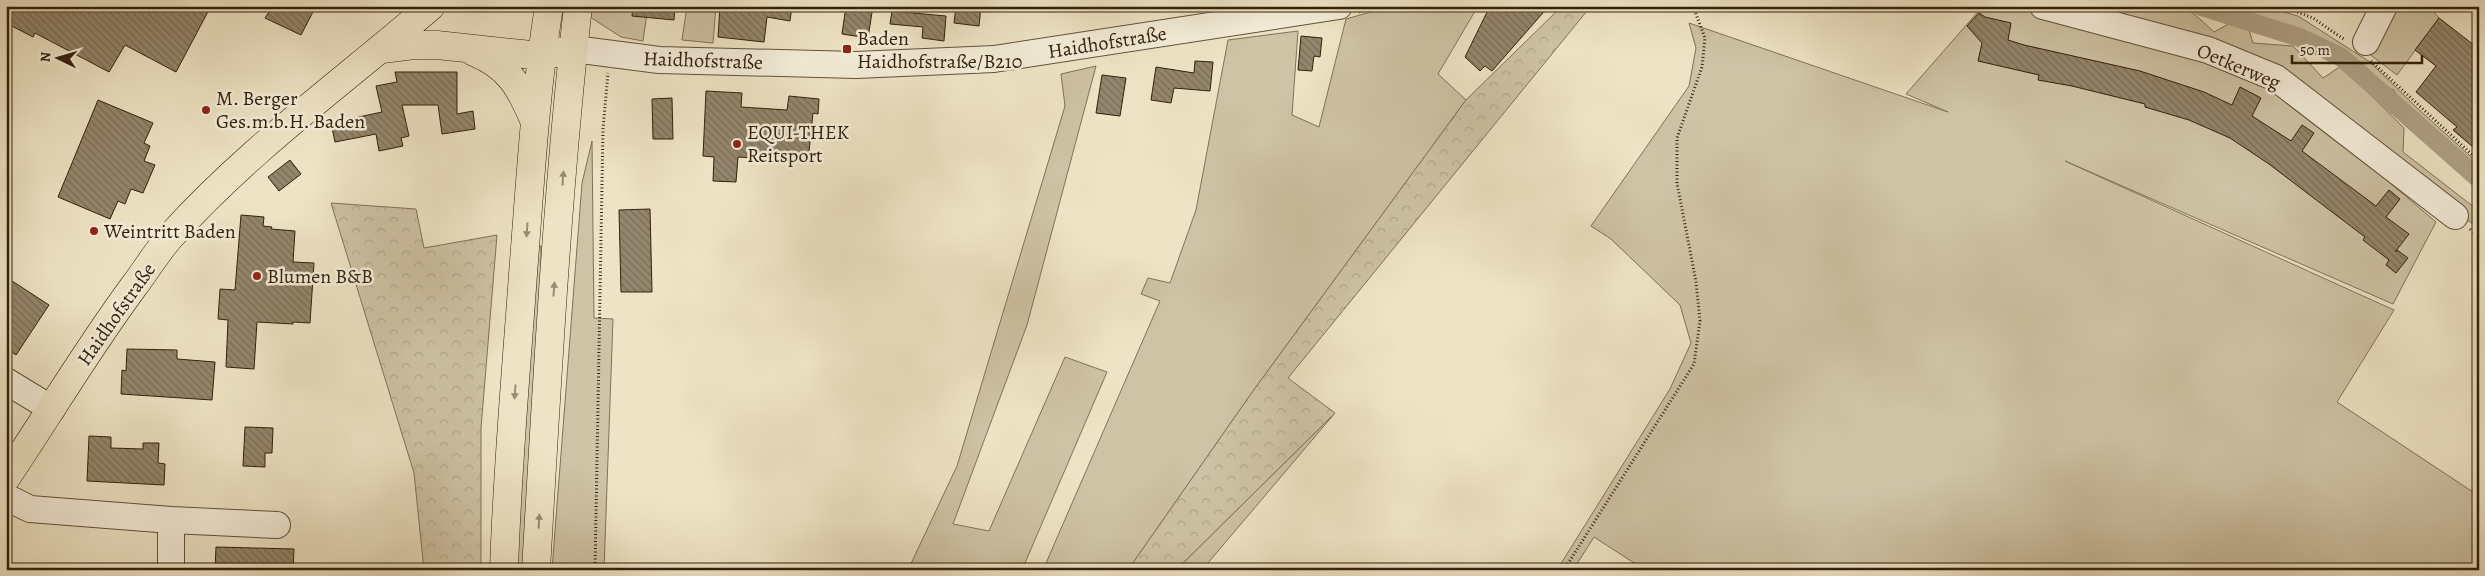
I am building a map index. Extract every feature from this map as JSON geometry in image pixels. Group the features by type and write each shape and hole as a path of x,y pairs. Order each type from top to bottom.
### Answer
{"main road":[{"name":"Haidhofstraße","path":"6,478 115,312 169,239 196,209 242,163 312,104 382,49 431,6"},
{"path":"504,570 506,504 535,122 548,6"},
{"path":"536,570 550,354 578,6"},
{"name":"Haidhofstraße","path":"405,29 444,27 574,50"},
{"name":"Haidhofstraße","path":"382,49 414,45 466,48 543,46"},
{"name":"Haidhofstraße","path":"466,48 486,56 513,79 522,92 535,122"}],"street":[{"name":"Haidhofstraße","path":"574,50 606,67 659,60 856,65 994,59 1339,6"},
{"name":"Oetkerweg","path":"2043,6 2208,50 2276,78 2455,216"},
{"path":"2362,49 2384,6"},
{"path":"6,381 52,409"},
{"path":"6,497 30,508 171,520 277,525"},
{"path":"171,520 171,570"}],"path":[{"path":"1564,570 1694,364 1700,321 1696,282 1676,183 1677,138 1702,67 1705,38 1692,6"},
{"path":"2281,6 2313,18 2362,49 2450,137 2479,161"},
{"path":"595,570 606,67"}],"green space":[{"path":"591,6 648,6 643,41 621,37 590,17"},
{"path":"687,6 716,6 713,43 682,40"},
{"path":"1392,6 1478,6 1438,74 1466,100 1253,391 1128,570 1043,570 1160,301 1141,294 1148,278 1170,283 1196,210 1228,40 1298,31 1292,115 1319,127 1346,19"},
{"path":"1562,6 1591,6 1288,378 1335,413 1176,570 1128,570 1253,391 1466,100"},
{"path":"1983,6 2016,6 2189,50 2290,98 2436,222 2393,304 2065,161 2394,310 2337,402 2479,496 2479,570 1645,570 1594,537 1573,570 1557,570 1670,389 1691,343 1680,305 1611,239 1591,226 1689,86 1696,48 1689,23 1948,112 1906,94"},
{"path":"2082,6 2160,6 2163,11 2171,8 2185,9 2197,16 2214,32 2230,23 2249,30 2253,43 2293,46 2323,78 2341,66 2404,128 2403,152 2479,211 2479,229 2314,95"},
{"path":"2212,6 2262,6 2298,16 2370,62 2479,164 2479,173 2405,112 2394,90 2379,84 2353,58 2299,30"},
{"path":"2393,6 2428,6 2439,18 2397,75 2368,53"},
{"path":"1096,66 1027,325 953,524 989,531 1065,357 1107,372 1022,570 908,570 957,466 1065,106 1061,74"},
{"path":"592,141 594,318 613,319 604,570 552,570 582,183"},
{"path":"331,203 416,209 424,248 497,235 481,428 481,570 424,570 414,473"},
{"path":"536,246 541,246 541,283 525,570 514,570"},
{"path":"1335,413 1202,570 1176,570"}],"building":[{"path":"6,6 211,6 176,72 125,45 109,72 35,33 33,37 6,23"},
{"path":"273,6 316,6 301,35 265,18"},
{"path":"633,6 675,6 674,20 632,16"},
{"path":"720,6 792,6 790,21 767,17 764,42 718,37"},
{"path":"846,6 873,6 868,38 842,34"},
{"path":"956,6 981,6 979,26 954,23"},
{"path":"1490,6 1549,6 1492,71 1485,66 1480,71 1465,57"},
{"path":"892,11 946,16 944,41 922,38 923,27 890,24"},
{"path":"1979,13 1985,17 2011,23 2008,40 2024,45 2140,71 2204,92 2232,105 2240,87 2261,98 2252,116 2291,141 2302,125 2314,133 2302,151 2376,206 2389,190 2400,199 2386,217 2409,234 2395,252 2397,250 2408,258 2396,273 2386,265 2389,260 2363,240 2365,237 2269,164 2230,138 2189,120 2145,107 2145,104 2072,86 2038,80 2039,75 1978,61 1982,43 1967,26"},
{"path":"2439,18 2479,49 2479,140 2473,147 2453,130 2457,127 2416,92 2436,66 2415,50"},
{"path":"1301,36 1322,38 1320,57 1314,56 1312,71 1298,70"},
{"path":"1195,61 1213,62 1210,91 1174,88 1171,103 1151,100 1156,67 1194,73"},
{"path":"395,72 457,72 457,114 473,111 475,129 442,134 438,105 402,105 409,136 401,138 403,146 379,151 376,134 335,142 331,123 382,112 376,86 397,82"},
{"path":"1102,75 1126,78 1120,116 1096,113"},
{"name":"EQUI-THEK Reitsport","path":"706,91 742,93 741,107 787,110 789,96 819,99 818,114 813,113 808,161 738,157 736,182 713,181 714,157 703,156"},
{"path":"672,98 673,139 653,139 652,99"},
{"path":"98,100 153,123 144,143 150,146 144,161 155,165 143,193 131,189 125,204 118,201 110,219 58,197"},
{"path":"290,160 301,174 279,191 268,177"},
{"path":"650,209 652,292 621,292 619,210"},
{"name":"Blumen B&B","path":"241,215 264,217 263,226 272,227 271,229 295,231 293,262 314,263 310,323 257,322 254,369 226,367 228,320 218,319 220,289 235,290"},
{"path":"6,277 49,305 16,355 6,348"},
{"path":"127,349 177,350 177,359 215,362 212,400 121,394 122,370 126,371"},
{"path":"245,427 273,428 272,453 265,453 265,467 243,466"},
{"path":"89,436 111,437 111,448 143,449 143,443 159,443 158,463 165,464 164,485 87,481"},
{"path":"216,547 294,549 293,570 215,570"}],"waterway":[{"path":"2200,6 2301,38 2341,57 2479,179"}],"place":[{"name":"Baden Haidhofstraße/B210","path":"847,49"},
{"name":"M. Berger Ges.m.b.H. Baden","path":"206,110"},
{"name":"EQUI-THEK Reitsport","path":"737,144"},
{"name":"Weintritt Baden","path":"94,231"},
{"name":"Blumen B&B","path":"257,276"}]}
